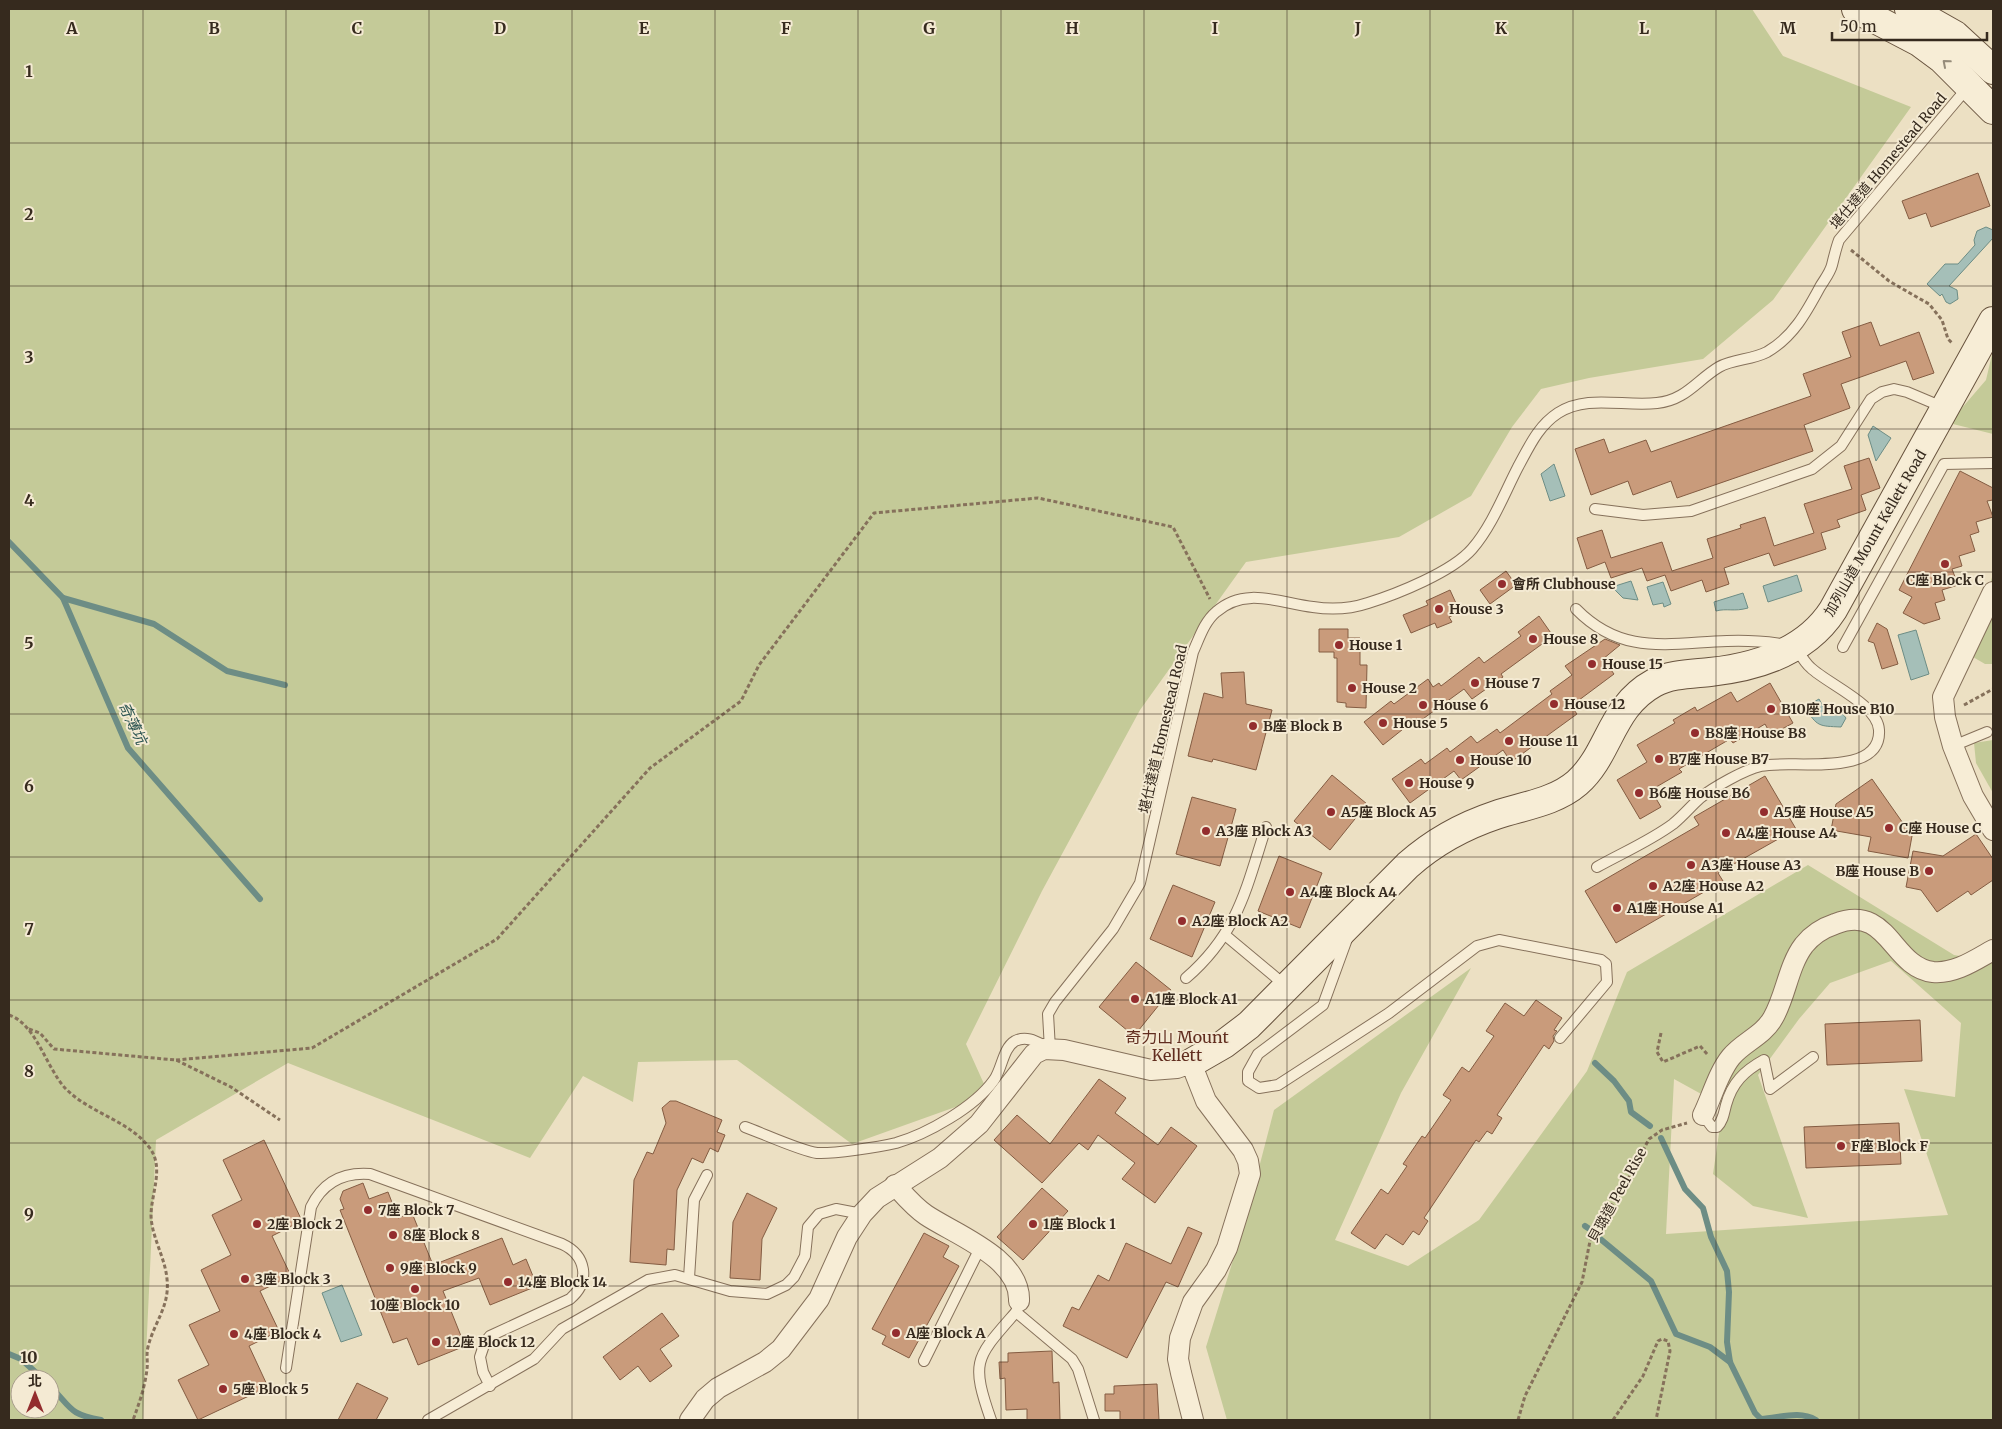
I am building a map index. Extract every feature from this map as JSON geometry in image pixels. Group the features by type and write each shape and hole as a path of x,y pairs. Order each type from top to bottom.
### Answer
{"street":[{"path":"1856,9 1918,42 1942,59 1970,84 1993,110"},
{"path":"1909,9 1955,35 1993,70"},
{"name":"加列山道 Mount Kellett Road","path":"1050,1048 1079,1052 1151,1070 1177,1068 1190,1063 1237,1035 1408,865 1438,841 1473,823 1548,799 1577,783 1591,766 1626,706 1647,687 1667,678 1752,665 1795,646 1819,629 1833,610 1974,360 1993,321"},
{"path":"1993,592 1943,697 1944,710 1954,746 1973,796 1993,830"},
{"path":"1703,1115 1728,1061 1771,1021 1783,998 1800,952 1810,939 1822,930 1851,919 1871,923 1884,932 1910,962 1921,969 1934,972 1954,970 1993,950"},
{"path":"690,1420 705,1399 718,1388 765,1362 790,1338 820,1299 847,1237 862,1214 877,1198 940,1158 957,1144 990,1112 1030,1058 1040,1051 1050,1048"},
{"path":"1190,1063 1204,1097 1244,1150 1250,1174 1227,1248 1216,1270 1193,1302 1180,1338 1178,1359 1193,1420"},
{"path":"895,1185 927,1215 982,1246 994,1256 1010,1275 1017,1288 1018,1307"}],"lane":[{"name":"堪仕達道 Homestead Road","path":"1050,1048 1048,1014 1054,1002 1113,929 1140,883 1193,652 1208,620 1216,611 1241,599 1261,596 1311,607 1330,609 1352,608 1392,594 1448,568 1463,558 1479,540 1532,442 1546,422 1570,406 1586,402 1658,403 1671,400 1693,388 1716,368 1765,353 1787,337 1805,315 1832,266 1839,240 1970,84"},
{"path":"1595,509 1643,514 1692,511 1812,469 1841,446 1852,432 1871,399 1882,392 1894,390 1907,392 1946,409"},
{"path":"1843,647 1944,464 1993,463"},
{"path":"1576,609 1599,629 1629,642 1663,645 1765,641 1795,646 1808,666 1875,716 1879,736 1872,748 1861,757 1848,763 1777,764 1753,768 1709,792 1665,829 1598,867"},
{"path":"1954,746 1988,732"},
{"path":"1186,978 1203,964 1225,935 1238,911 1266,827"},
{"path":"1354,919 1323,1006 1258,1054 1248,1072 1248,1081 1259,1088 1278,1085 1389,1013 1477,946 1491,940 1601,960 1606,964 1607,982 1560,1038"},
{"path":"1225,935 1287,986"},
{"path":"745,1127 816,1153 896,1143 959,1113 978,1097 994,1080 1008,1048 1014,1041 1022,1038 1031,1039 1050,1048"},
{"path":"1703,1115 1712,1128 1717,1128 1721,1123 1729,1092 1742,1074 1764,1060 1770,1089 1813,1057"},
{"path":"286,1368 311,1207 323,1189 340,1177 349,1174 370,1174 562,1244 575,1251 579,1257 584,1272 584,1279 576,1294 570,1299 496,1332 485,1342 480,1357 480,1364 490,1386"},
{"path":"689,1278 694,1200 707,1175"},
{"path":"428,1420 534,1359 562,1329 635,1286 662,1276 689,1278 730,1292 755,1294 777,1290 794,1277 801,1267 805,1256 806,1235 813,1220 820,1214 836,1209 862,1214"},
{"path":"924,1361 982,1246"},
{"path":"991,1420 979,1384 979,1364 987,1345 1018,1307 1072,1359 1078,1369 1094,1420"}],"path":[{"path":"1839,240 1889,281 1929,304 1942,320 1948,340 1974,360"},
{"path":"28,1029 40,1033 54,1049 176,1060 312,1048 497,939 650,768 741,701 759,665 874,513 1038,498 1173,527 1216,611"},
{"path":"1944,710 1968,704 1993,689"},
{"path":"9,1015 20,1021 28,1029 65,1088 137,1136 148,1145 155,1158 157,1172 152,1218 166,1268 167,1294 162,1314 148,1347 146,1376 133,1420"},
{"path":"1661,1033 1658,1052 1663,1062 1700,1046 1708,1056"},
{"path":"176,1060 231,1087 280,1120"},
{"name":"貝璐道 Peel Rise","path":"1518,1420 1525,1396 1582,1282 1592,1235 1625,1185 1645,1145 1658,1132 1703,1115"},
{"path":"1613,1420 1637,1386 1658,1341 1662,1339 1668,1341 1671,1347 1656,1420"}],"green space":[{"path":"9,9 1752,9 1783,56 1911,107 1773,300 1703,359 1589,378 1541,389 1512,427 1471,496 1399,537 1246,562 1140,710 1042,891 966,1044 989,1095 852,1144 737,1060 638,1062 633,1102 583,1076 530,1158 288,1063 156,1140 143,1420 9,1420"},
{"path":"1993,350 1993,434 1949,423 1986,380"},
{"path":"1993,573 1993,664 1985,664 1973,657"},
{"path":"1993,740 1993,793 1976,763 1974,743"},
{"path":"1808,865 1954,955 1993,962 1993,1420 1227,1420 1206,1347 1244,1225 1274,1110 1471,968 1401,1093 1335,1240 1408,1266 1479,1220 1587,1071 1627,972","holes":["1891,961 1961,1023 1955,1097 1904,1089 1948,1215 1666,1234 1674,1079 1723,1106 1713,1174 1753,1206 1808,1218 1758,1075 1799,1019 1830,983"]}],"water":[{"path":"1986,227 1993,230 1993,238 1949,286 1957,290 1958,299 1950,304 1946,302 1942,294 1940,296 1927,284 1945,264 1958,264 1975,245 1974,240 1977,231"},
{"path":"1873,426 1891,438 1876,461 1868,435"},
{"path":"1554,464 1565,496 1550,501 1541,474"},
{"path":"1797,575 1802,591 1768,602 1763,586"},
{"path":"1631,581 1638,600 1623,598 1612,587"},
{"path":"1663,582 1671,604 1664,607 1663,603 1653,605 1647,587"},
{"path":"1743,593 1748,608 1716,611 1714,602"},
{"path":"1916,630 1929,674 1911,680 1898,635"},
{"path":"1819,699 1826,712 1841,712 1846,718 1841,727 1823,726 1816,722 1805,707"},
{"path":"342,1285 362,1335 341,1342 322,1293"}],"building":[{"path":"1978,173 1990,206 1931,227 1926,213 1909,219 1902,201"},
{"path":"1871,322 1880,346 1919,332 1934,373 1913,380 1906,361 1841,384 1850,408 1804,425 1813,451 1677,498 1671,481 1633,495 1628,481 1591,495 1575,449 1604,439 1609,453 1646,440 1651,452 1811,396 1803,374 1851,357 1842,332"},
{"path":"1869,458 1880,488 1861,495 1866,510 1837,520 1840,527 1821,533 1826,549 1774,566 1769,553 1724,568 1729,584 1706,592 1702,580 1671,591 1665,575 1647,581 1642,568 1611,578 1605,562 1587,569 1577,538 1602,530 1611,558 1662,542 1672,571 1713,558 1707,539 1741,528 1740,525 1765,517 1774,546 1814,533 1804,504 1852,489 1844,466"},
{"path":"1960,471 1993,488 1993,500 1987,501 1993,517 1976,522 1979,532 1970,535 1975,551 1959,556 1962,566 1952,569 1958,585 1942,590 1945,600 1935,603 1940,619 1924,624 1903,613 1912,597 1899,590"},
{"name":"會所 Clubhouse","path":"1506,571 1516,585 1490,604 1480,590"},
{"name":"House 3","path":"1450,590 1460,612 1449,617 1452,622 1437,628 1435,623 1411,633 1403,615 1428,605 1426,601"},
{"path":"1539,616 1553,636 1501,674 1503,677 1472,699 1464,689 1420,721 1417,718 1383,745 1364,722 1391,701 1394,704 1428,679 1433,687 1439,683 1441,686 1479,657 1484,663 1521,636 1518,632"},
{"path":"1877,623 1887,629 1898,664 1882,669 1874,643 1868,641"},
{"path":"1319,629 1348,629 1348,638 1360,638 1360,665 1367,665 1366,708 1346,707 1346,703 1337,702 1337,658 1334,658 1334,652 1319,652"},
{"path":"1605,639 1620,645 1603,659 1614,674 1571,706 1577,714 1511,762 1503,750 1461,780 1454,771 1410,803 1392,779 1421,759 1425,764 1447,748 1450,752 1471,736 1477,743 1497,729 1500,733 1552,694 1550,691 1572,675 1565,666"},
{"name":"B座 Block B","path":"1244,672 1246,704 1272,710 1256,770 1213,759 1212,762 1188,756 1204,693 1223,698 1221,673"},
{"path":"1770,683 1793,723 1771,735 1765,724 1733,743 1730,739 1679,769 1682,772 1651,790 1661,807 1640,819 1617,780 1647,762 1637,745 1675,723 1673,720 1695,707 1697,711 1731,692 1737,702"},
{"name":"A5座 Block A5","path":"1332,775 1367,804 1330,850 1294,821"},
{"path":"1765,776 1796,829 1718,873 1723,881 1616,943 1585,891 1699,825 1694,817"},
{"path":"1872,779 1912,836 1908,858 1868,851 1871,837 1831,830 1836,804"},
{"name":"A3座 Block A3","path":"1192,797 1236,809 1220,866 1176,854"},
{"path":"1976,834 1993,859 1993,880 1971,895 1968,891 1937,912 1921,890 1906,887 1913,851 1943,856"},
{"name":"A4座 Block A4","path":"1279,856 1322,873 1300,928 1258,911"},
{"name":"A2座 Block A2","path":"1173,885 1215,902 1192,957 1150,939"},
{"name":"A1座 Block A1","path":"1136,962 1171,990 1134,1036 1099,1007"},
{"path":"1536,1000 1562,1018 1554,1030 1557,1031 1553,1036 1554,1041 1549,1049 1544,1045 1497,1115 1502,1118 1492,1134 1487,1131 1479,1142 1476,1140 1424,1218 1428,1221 1419,1235 1413,1231 1403,1245 1386,1234 1375,1249 1351,1233 1381,1189 1388,1194 1407,1166 1403,1164 1422,1136 1425,1138 1451,1100 1443,1095 1462,1067 1469,1072 1494,1036 1486,1031 1505,1003 1524,1016"},
{"path":"1920,1020 1922,1061 1827,1065 1825,1024"},
{"path":"1099,1079 1126,1098 1115,1113 1158,1145 1171,1127 1197,1146 1155,1203 1122,1179 1135,1163 1098,1135 1088,1150 1079,1143 1042,1183 994,1140 1017,1115 1050,1144"},
{"path":"670,1101 676,1101 722,1120 717,1132 725,1135 718,1152 710,1148 703,1163 692,1158 677,1190 674,1250 667,1249 666,1265 630,1262 634,1180 647,1152 653,1154 666,1123 662,1108"},
{"path":"1899,1123 1901,1164 1806,1168 1804,1127"},
{"path":"264,1140 302,1221 272,1236 291,1276 260,1291 279,1331 249,1346 268,1387 198,1420 178,1380 209,1365 189,1325 220,1311 201,1270 231,1255 212,1215 242,1200 223,1160"},
{"path":"363,1183 369,1199 388,1192 398,1218 412,1213 433,1265 502,1238 513,1265 526,1259 537,1286 490,1305 479,1278 443,1291 465,1346 418,1365 407,1338 393,1343 340,1210 344,1209 340,1199 343,1191"},
{"name":"1座 Block 1","path":"1042,1188 1068,1211 1023,1260 997,1237"},
{"path":"747,1193 777,1208 762,1239 760,1280 730,1278 733,1222"},
{"path":"1188,1227 1202,1233 1178,1287 1166,1282 1127,1358 1063,1326 1072,1307 1079,1310 1098,1275 1109,1281 1126,1243 1171,1264"},
{"path":"924,1233 949,1246 943,1257 959,1266 909,1358 882,1344 886,1336 872,1329"},
{"path":"662,1313 679,1336 660,1349 672,1366 650,1382 638,1366 620,1380 603,1357"},
{"path":"1052,1351 1053,1383 1059,1382 1060,1420 1027,1420 1027,1409 1006,1410 1005,1378 1000,1379 999,1362 1008,1362 1008,1353"},
{"path":"357,1383 388,1398 376,1420 338,1420"},
{"path":"1157,1384 1159,1420 1120,1420 1120,1411 1105,1411 1105,1394 1114,1394 1114,1386"}],"waterway":[{"name":"奇薄坑","path":"9,542 63,598 128,748 260,899"},
{"path":"63,598 154,624 227,671 285,685"},
{"path":"1595,1063 1614,1081 1629,1101 1631,1112 1650,1126"},
{"path":"1661,1138 1685,1189 1703,1208 1711,1237 1727,1271 1729,1292 1727,1342 1730,1362 1755,1413 1761,1419 1803,1415 1816,1420"},
{"path":"1598,1237 1651,1281 1676,1334 1710,1347 1730,1362"},
{"path":"9,1354 21,1359 32,1369"},
{"path":"60,1397 76,1412 101,1420"}],"place":[{"name":"C座 Block C","path":"1945,564"},
{"name":"會所 Clubhouse","path":"1502,584"},
{"name":"House 3","path":"1439,609"},
{"name":"House 8","path":"1533,639"},
{"name":"House 1","path":"1339,645"},
{"name":"House 15","path":"1592,664"},
{"name":"House 7","path":"1475,683"},
{"name":"House 2","path":"1352,688"},
{"name":"House 12","path":"1554,704"},
{"name":"House 6","path":"1423,705"},
{"name":"B10座 House B10","path":"1771,709"},
{"name":"House 5","path":"1383,723"},
{"name":"B座 Block B","path":"1253,726"},
{"name":"B8座 House B8","path":"1695,733"},
{"name":"House 11","path":"1509,741"},
{"name":"B7座 House B7","path":"1659,759"},
{"name":"House 10","path":"1460,760"},
{"name":"House 9","path":"1409,783"},
{"name":"B6座 House B6","path":"1639,793"},
{"name":"A5座 Block A5","path":"1331,812"},
{"name":"A5座 House A5","path":"1764,812"},
{"name":"C座 House C","path":"1889,828"},
{"name":"A3座 Block A3","path":"1206,831"},
{"name":"A4座 House A4","path":"1726,833"},
{"name":"A3座 House A3","path":"1691,865"},
{"name":"B座 House B","path":"1929,871"},
{"name":"A2座 House A2","path":"1653,886"},
{"name":"A4座 Block A4","path":"1290,892"},
{"name":"A1座 House A1","path":"1617,908"},
{"name":"A2座 Block A2","path":"1182,921"},
{"name":"A1座 Block A1","path":"1135,999"},
{"name":"F座 Block F","path":"1841,1146"},
{"name":"7座 Block 7","path":"368,1210"},
{"name":"2座 Block 2","path":"257,1224"},
{"name":"1座 Block 1","path":"1033,1224"},
{"name":"8座 Block 8","path":"393,1235"},
{"name":"9座 Block 9","path":"390,1268"},
{"name":"3座 Block 3","path":"245,1279"},
{"name":"14座 Block 14","path":"508,1282"},
{"name":"10座 Block 10","path":"415,1289"},
{"name":"A座 Block A","path":"896,1333"},
{"name":"4座 Block 4","path":"234,1334"},
{"name":"12座 Block 12","path":"436,1342"},
{"name":"5座 Block 5","path":"223,1389"}],"district":[{"name":"奇力山 Mount Kellett","path":"1177,1046"}]}
